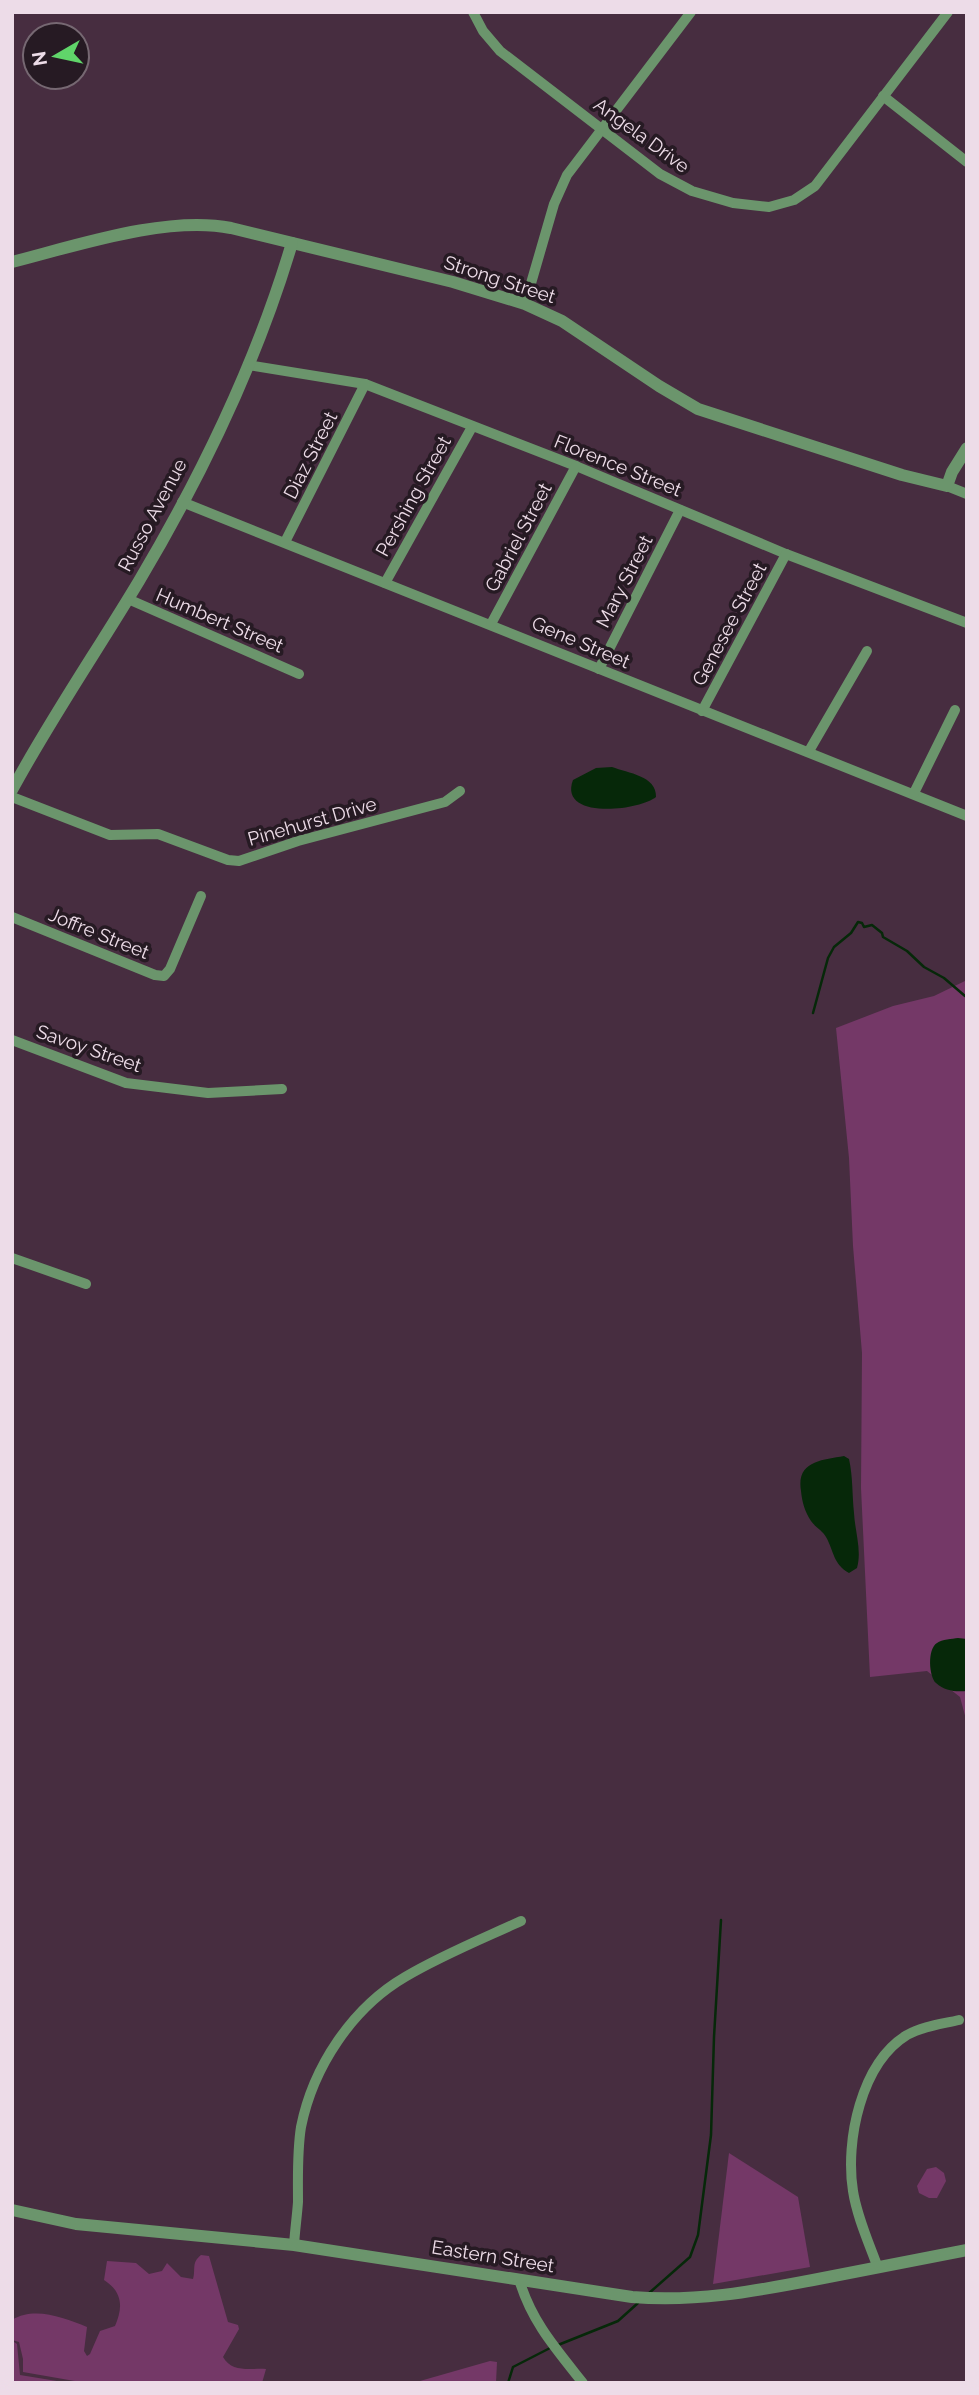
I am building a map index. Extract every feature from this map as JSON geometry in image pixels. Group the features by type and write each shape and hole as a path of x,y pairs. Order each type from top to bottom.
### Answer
{"street":[{"name":"Angela Drive","path":"473,12 483,31 500,51 660,174 676,184 733,203 769,207 794,200 815,186 948,12"},
{"path":"525,304 559,189 566,175 691,12"},
{"path":"883,96 967,162"},
{"name":"Strong Street","path":"12,262 131,234 190,225 221,226 440,278 525,304 562,321 698,409 902,475 947,486"},
{"name":"Russo Avenue","path":"12,790 78,676 128,600 182,502 248,365 292,243"},
{"name":"Florence Street","path":"248,365 365,384 576,466 786,554 967,623"},
{"name":"Diaz Street","path":"285,542 365,384"},
{"name":"Pershing Street","path":"385,583 472,427"},
{"path":"967,449 952,472 947,486 967,494"},
{"name":"Gabriel Street","path":"491,624 576,466"},
{"name":"Gene Street","path":"182,502 967,816"},
{"name":"Mary Street","path":"599,669 680,510"},
{"name":"Genesee Street","path":"702,711 786,554"},
{"name":"Humbert Street","path":"128,600 299,674"},
{"path":"809,751 867,651"},
{"path":"914,793 956,710"},
{"name":"Pinehurst Drive","path":"12,797 110,835 158,834 228,860 239,861 298,841 445,802 460,791"},
{"name":"Joffre Street","path":"12,917 164,976 170,969 201,896"},
{"name":"Savoy Street","path":"12,1040 126,1083 208,1093 282,1089"},
{"path":"12,1258 86,1284"},
{"path":"294,2245 302,2126 316,2080 341,2036 366,2008 405,1976 521,1921"},
{"path":"878,2268 858,2213 851,2174 850,2150 862,2099 875,2071 891,2048 907,2035 929,2026 959,2020"},
{"name":"Eastern Street","path":"12,2210 76,2224 294,2245 665,2300 753,2291 967,2250"},
{"path":"519,2279 527,2306 543,2332 583,2383"}],"shaded area":[{"path":"612,767 647,780 652,784 656,797 634,806 603,809 577,802 572,793 573,780 596,768"},
{"path":"967,980 967,1723 960,1697 927,1671 870,1677 861,1488 862,1353 849,1158 836,1028 893,1006 934,996"},
{"path":"844,1456 849,1459 859,1548 857,1568 849,1573 840,1566 825,1535 809,1518 801,1491 803,1473 807,1468 819,1461"},
{"path":"967,1639 967,1691 939,1686 931,1669 930,1657 934,1646 942,1641"},
{"path":"729,2153 798,2197 810,2267 713,2284"},
{"path":"936,2167 944,2173 946,2181 937,2198 929,2198 919,2193 917,2186 927,2169"},
{"path":"201,2255 209,2256 228,2322 238,2325 239,2329 223,2357 236,2368 266,2369 262,2383 86,2383 23,2372 19,2342 12,2340 12,2320 40,2314 59,2317 87,2327 84,2351 87,2356 100,2331 115,2326 119,2313 118,2295 104,2280 107,2261 136,2263 149,2274 162,2271 167,2263 181,2277 193,2279 195,2263"},
{"path":"14,2342 17,2344 20,2375 69,2383 12,2383"},
{"path":"490,2361 497,2362 496,2383 413,2383"}],"waterway":[{"path":"813,1013 828,958 834,947 851,933 858,922 864,927 872,925 883,937 907,951 924,967 944,978 965,996"},
{"path":"648,2294 690,2257 698,2235 711,2135 721,1920"},
{"path":"558,2345 618,2321 638,2303"},
{"path":"508,2383 513,2367 552,2347"}]}
